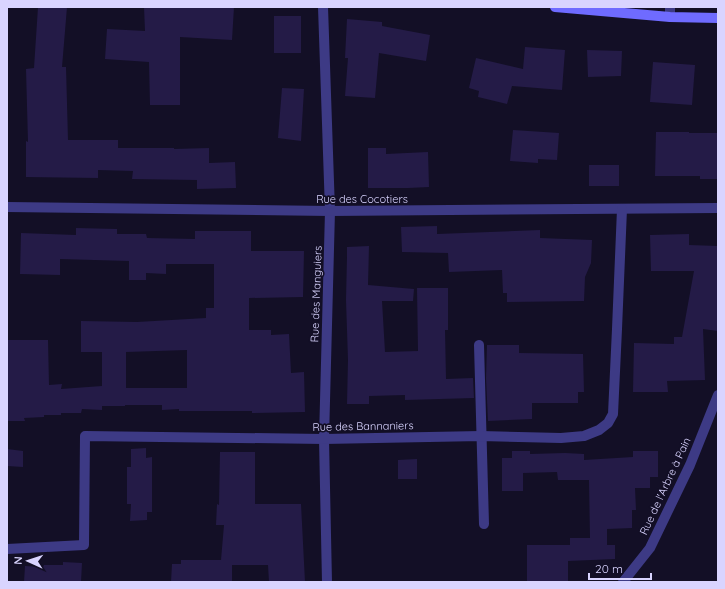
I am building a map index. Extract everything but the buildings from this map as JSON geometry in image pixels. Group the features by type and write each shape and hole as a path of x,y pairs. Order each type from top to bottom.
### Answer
{"main road":[{"path":"555,7 670,12 718,18"}],"street":[{"name":"Rue des Manguiers","path":"323,7 330,211 324,439 327,582"},
{"name":"Rue des Cocotiers","path":"7,207 330,211 718,208"},
{"name":"Rue des Bannaniers","path":"7,549 84,545 85,436 324,439 481,436 561,438 584,436 599,430 608,423 613,414 618,329 622,209"},
{"path":"479,345 484,524"},
{"name":"Rue de l'Arbre à Pain","path":"623,582 650,548 690,465 718,394"}]}
